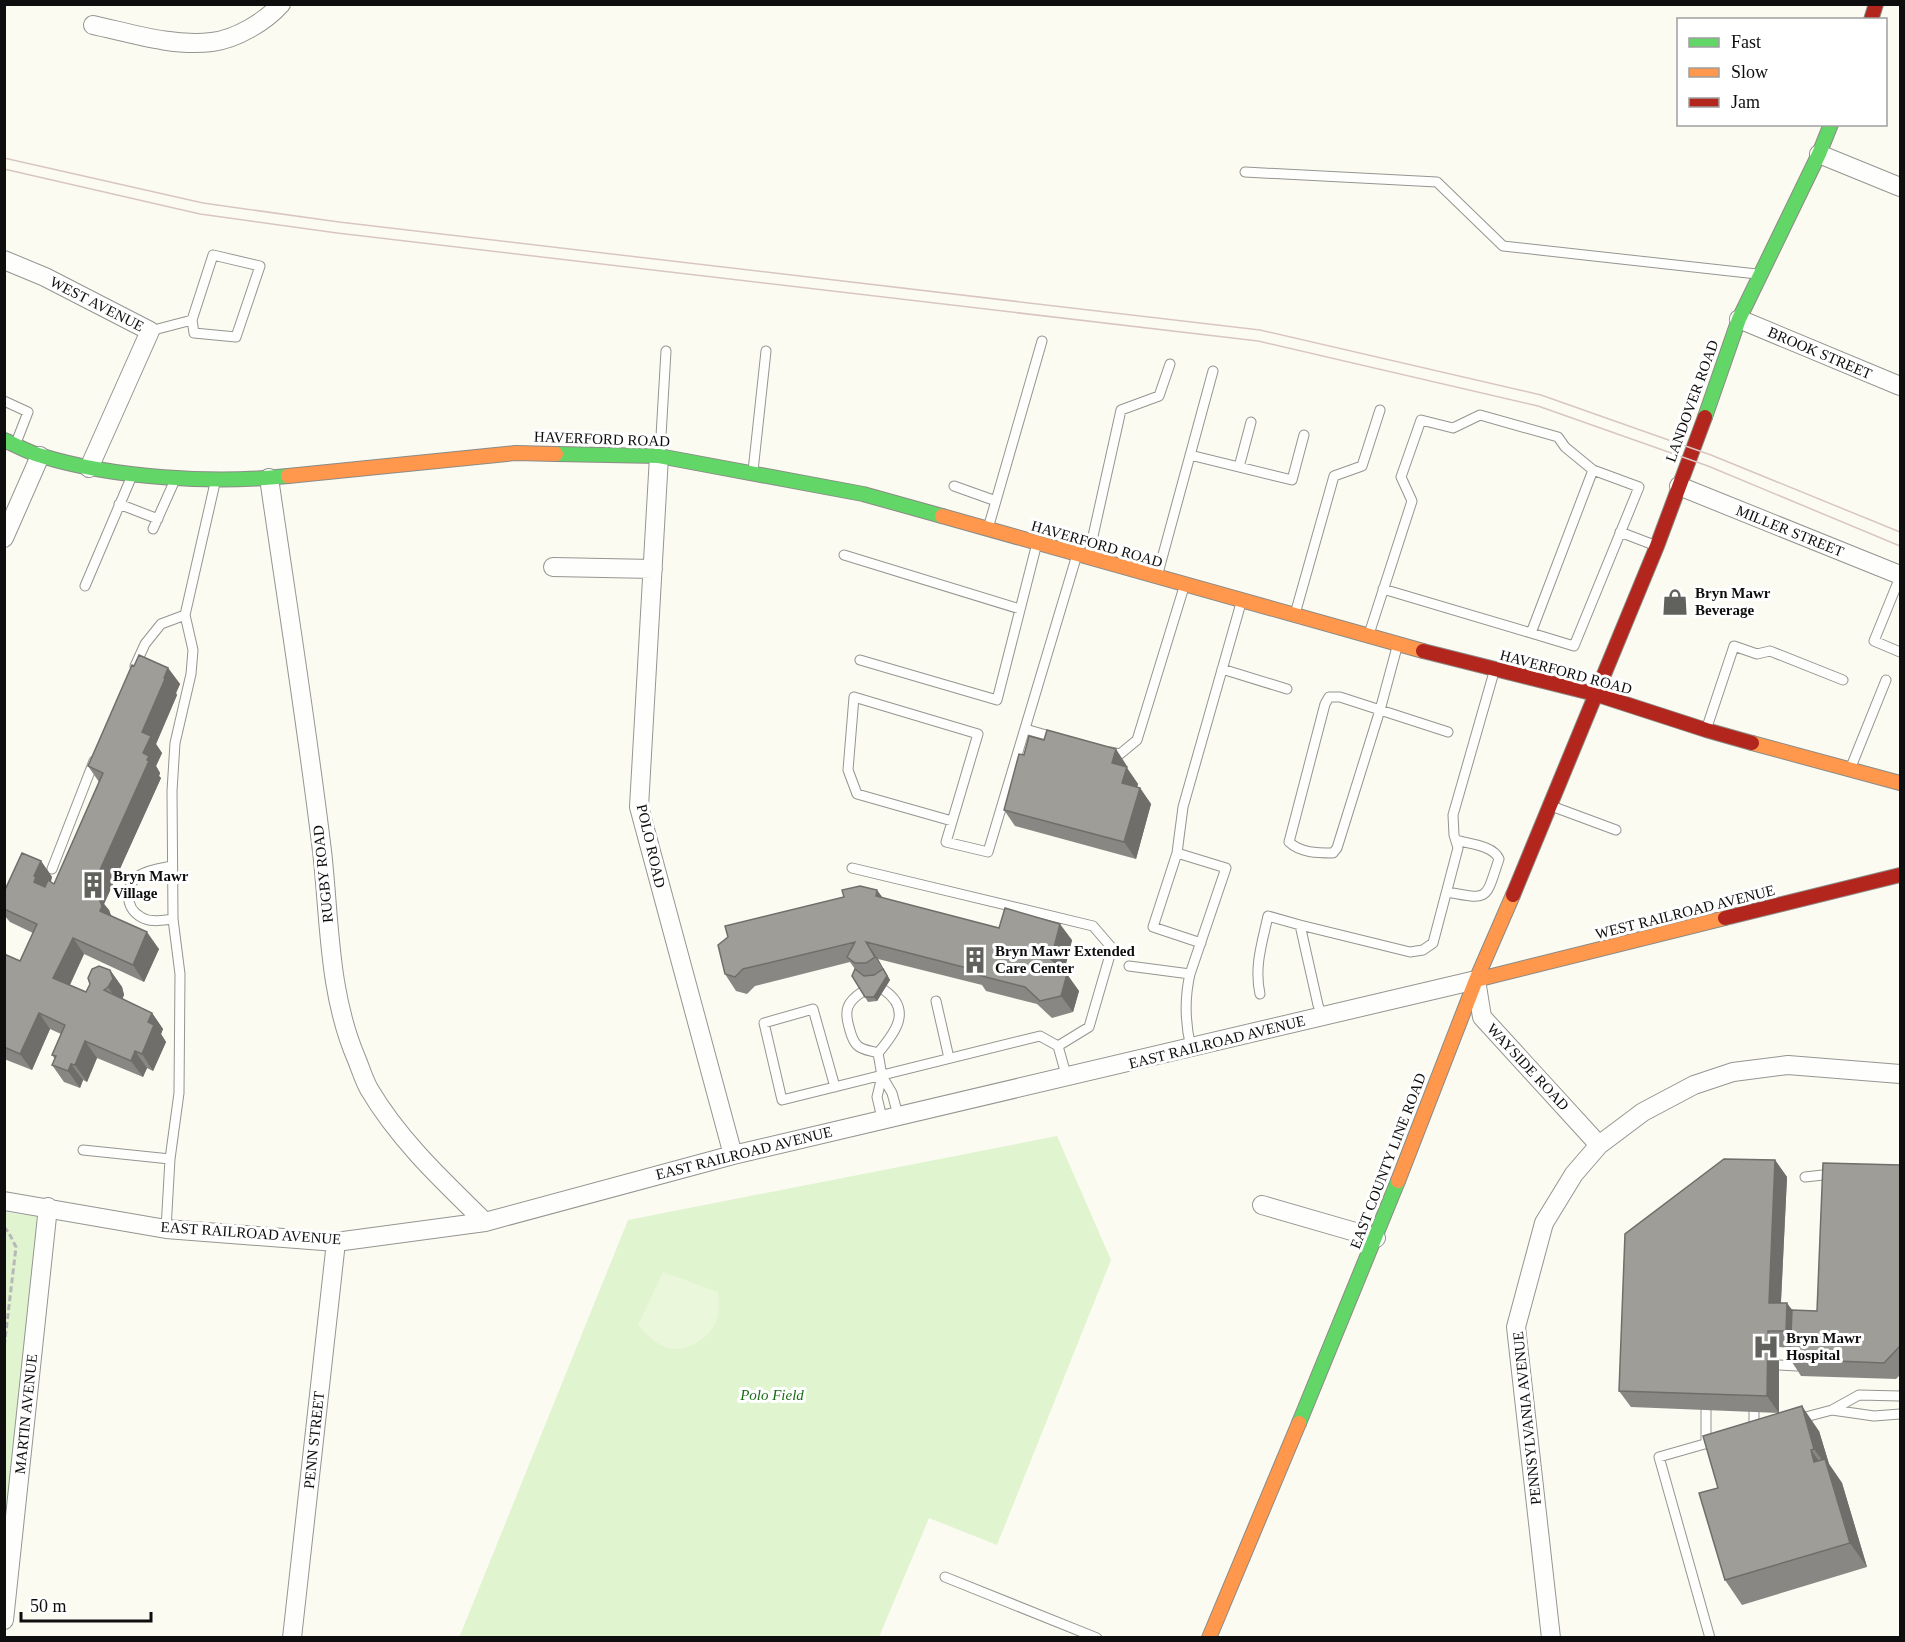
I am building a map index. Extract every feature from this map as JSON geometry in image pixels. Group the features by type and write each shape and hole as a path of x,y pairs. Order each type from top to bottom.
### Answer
{"street":[{"path":"93,25 175,42 213,42 245,31 272,14 281,4"},
{"name":"LANDOVER ROAD","path":"1595,694 1657,546 1739,320 1830,126"},
{"path":"1819,154 1900,187"},
{"name":"WEST AVENUE","path":"4,260 150,331 88,468"},
{"name":"BROOK STREET","path":"1739,320 1900,387"},
{"name":"HAVERFORD ROAD","path":"10,442 40,456 88,468 176,477 216,478 269,478 516,453 659,456 863,494 1082,558 1397,645 1595,694 1706,730 1900,783"},
{"path":"4,538 40,456"},
{"name":"POLO ROAD","path":"659,456 639,807 733,1155"},
{"name":"RUGBY ROAD","path":"269,478 322,852 330,957 346,1036 368,1088 392,1123 426,1163 485,1222"},
{"name":"MILLER STREET","path":"1679,486 1900,576"},
{"path":"553,567 653,569"},
{"name":"EAST COUNTY LINE ROAD","path":"1209,1638 1376,1238 1476,980 1551,806 1595,694"},
{"name":"WEST RAILROAD AVENUE","path":"1476,980 1900,875"},
{"name":"EAST RAILROAD AVENUE","path":"4,1201 166,1229 336,1242 485,1222 733,1155 1476,980"},
{"name":"WAYSIDE ROAD","path":"1476,980 1482,1017 1599,1145"},
{"name":"PENNSYLVANIA AVENUE","path":"1551,1638 1516,1327 1544,1223 1574,1174 1599,1145 1643,1112 1694,1085 1733,1072 1788,1065 1900,1074"},
{"path":"1262,1205 1376,1238"},
{"name":"MARTIN AVENUE","path":"4,1620 48,1207"},
{"name":"PENN STREET","path":"292,1638 336,1242"}],"lane":[{"path":"1245,172 1437,182 1503,246 1760,274"},
{"path":"213,255 260,266 236,337 194,333 192,320 213,255"},
{"path":"150,331 192,320"},
{"path":"987,530 1042,341"},
{"path":"659,456 666,351"},
{"path":"753,473 766,351"},
{"path":"952,822 857,794 848,770 854,697 978,734 952,822 946,842 988,852 1025,729 1082,558 1121,410 1159,396 1170,364"},
{"path":"1156,578 1213,371"},
{"path":"4,401 28,412 10,442"},
{"path":"1295,616 1334,476 1362,466 1380,410"},
{"path":"1368,636 1383,589 1412,501 1401,477 1421,420 1453,428 1480,415 1558,437 1565,447 1593,470 1639,487 1574,646 1383,589"},
{"path":"1239,467 1251,422"},
{"path":"1190,455 1292,480 1304,435"},
{"path":"1531,633 1593,470"},
{"path":"85,586 133,473"},
{"path":"153,530 176,477"},
{"path":"166,1229 170,1159 179,1081 180,974 173,919 172,866 172,791 175,743 191,674 193,650 185,615 216,478"},
{"path":"954,486 996,501"},
{"path":"119,504 158,519"},
{"path":"1620,532 1657,546"},
{"path":"860,660 997,700 1036,544"},
{"path":"844,555 1020,609"},
{"path":"1900,576 1874,641 1900,652"},
{"path":"1105,750 1120,754 1137,740 1185,586"},
{"path":"1201,943 1153,927 1177,853 1183,807 1241,601"},
{"path":"131,676 145,644 161,624 185,615"},
{"path":"1397,645 1380,710 1337,848 1333,853 1298,849 1289,842 1325,704 1329,697 1340,697 1380,710 1448,732"},
{"path":"1706,730 1734,646 1757,654 1770,651 1843,680"},
{"path":"1222,669 1287,689"},
{"path":"1260,994 1257,978 1258,959 1268,916 1410,952 1432,943 1458,848 1453,815 1495,671"},
{"path":"1850,769 1886,680"},
{"path":"1025,729 1067,740"},
{"path":"52,869 99,751"},
{"path":"1551,806 1616,830"},
{"path":"1447,892 1482,896 1489,889 1499,859 1488,849 1455,840"},
{"path":"1177,853 1226,868 1190,974 1185,996 1187,1034 1191,1048"},
{"path":"172,866 138,876 128,892 128,902 140,917 149,921 173,919"},
{"path":"852,868 1093,926 1112,948 1089,1027 1058,1046"},
{"path":"1300,925 1322,1016"},
{"path":"1129,966 1190,974"},
{"path":"884,990 897,1003 900,1018 893,1035 879,1053 882,1076 877,1098 890,1117"},
{"path":"862,992 851,999 845,1011 848,1023 858,1047 879,1053"},
{"path":"936,1001 949,1058"},
{"path":"835,1087 813,1009 764,1023 782,1100 882,1076 1040,1036 1058,1046 1067,1077"},
{"path":"882,1076 892,1093 890,1117"},
{"path":"83,1150 170,1159"},
{"path":"1805,1177 1844,1173"},
{"path":"1779,1365 1797,1366"},
{"path":"1787,1422 1832,1410 1858,1395 1900,1396"},
{"path":"1874,1416 1877,1396"},
{"path":"1706,1410 1706,1444"},
{"path":"1832,1410 1874,1416 1900,1414"},
{"path":"1754,1411 1749,1432 1765,1428"},
{"path":"1710,1638 1659,1457 1725,1439"},
{"path":"945,1577 1097,1638"}],"path":[{"path":"4,1227 16,1247 4,1347"}],"green space":[{"name":"Polo Field","path":"1057,1136 1111,1260 997,1545 929,1518 879,1637 459,1638 628,1220"},
{"path":"5,1212 40,1217 5,1535"},
{"path":"663,1272 718,1292 718,1313 714,1327 699,1341 682,1349 658,1344 638,1325"}],"building":[{"name":"Bryn Mawr Village","path":"139,655 168,668 142,732 151,736 143,753 149,756 147,760 149,761 91,890 97,893 102,906 100,911 147,932 133,965 73,938 53,978 86,992 90,984 88,978 92,969 99,966 110,970 113,979 104,990 152,1013 148,1022 154,1025 142,1054 135,1051 131,1061 85,1041 75,1065 71,1064 68,1071 52,1065 56,1056 52,1055 65,1025 39,1013 20,1054 4,1047 4,954 20,961 37,924 4,909 4,892 22,853 41,861 34,876 36,877 34,882 45,887 48,880 54,884 103,773 88,766 132,665 134,666"},
{"path":"1047,730 1116,749 1112,763 1127,767 1122,783 1140,788 1124,842 1004,810 1019,754 1024,755 1029,736 1044,740"},
{"name":"Bryn Mawr Extended Care Center","path":"860,886 877,890 876,896 999,928 1005,908 1060,924 1051,959 1067,974 1061,996 1040,1001 1025,987 974,974 975,970 866,942 875,957 866,963 855,963 847,957 855,942 743,969 735,977 725,974 718,945 728,937 725,926 844,897 842,890"},
{"path":"855,969 864,976 874,975 883,969 887,976 874,997 865,997 852,976"},
{"path":"1724,1159 1775,1160 1769,1303 1787,1303 1786,1331 1768,1331 1767,1396 1619,1391 1625,1234"},
{"path":"1823,1163 1900,1165 1900,1346 1884,1363 1790,1359 1792,1310 1817,1311"},
{"path":"1802,1406 1814,1449 1811,1450 1814,1462 1825,1459 1850,1543 1725,1580 1699,1493 1718,1488 1703,1436"}],"tram line":[{"path":"4,158 203,203 339,222 1260,330 1541,395 1711,455 1900,532"},
{"path":"4,169 200,214 337,233 1258,341 1538,406 1708,466 1900,546"}],"traffic: fast":[{"path":"1705,417 1739,319 1819,154 1830,126"},
{"path":"4,440 32,453 100,470 196,479 288,476"},
{"path":"556,454 659,456 863,494 942,516"},
{"path":"1299,1423 1398,1181"}],"traffic: slow":[{"path":"288,476 516,453 556,454"},
{"path":"942,516 1423,651"},
{"path":"1752,743 1900,783"},
{"path":"1398,1181 1476,980 1513,895"},
{"path":"1476,980 1725,918"},
{"path":"1209,1638 1299,1423"}],"traffic: jam":[{"path":"1872,18 1876,4"},
{"path":"1513,895 1657,546 1705,417"},
{"path":"1423,651 1595,694 1752,743"},
{"path":"1725,918 1900,875"}],"place":[{"name":"Bryn Mawr Beverage","path":"1675,602"},
{"name":"Bryn Mawr Village","path":"93,885"},
{"name":"Bryn Mawr Extended Care Center","path":"975,960"},
{"name":"Bryn Mawr Hospital","path":"1766,1347"}]}
